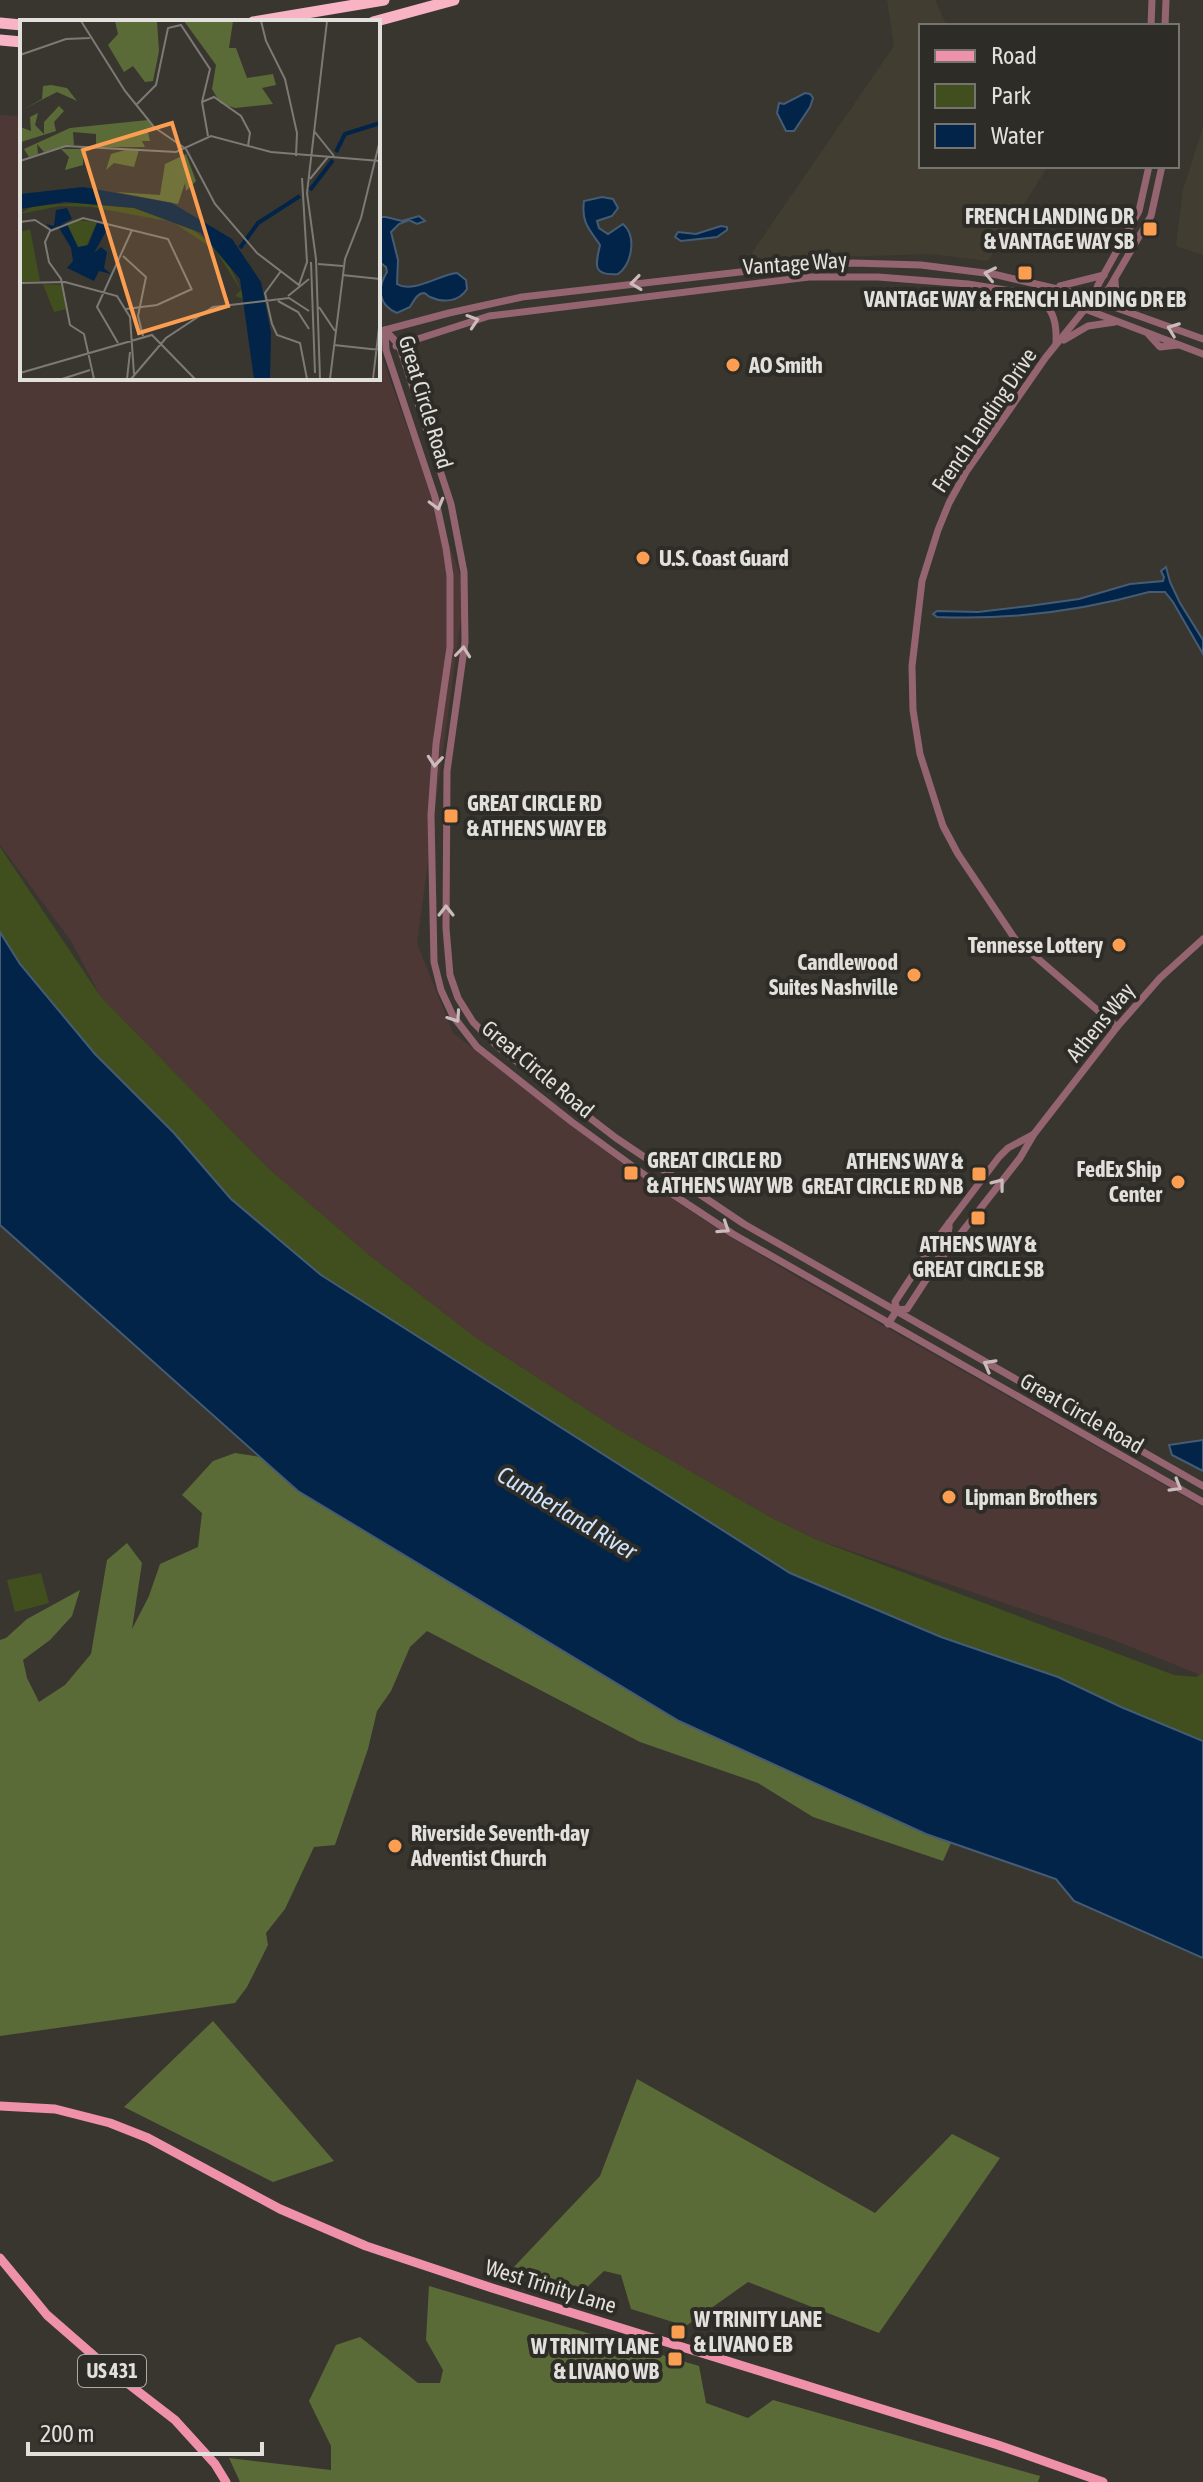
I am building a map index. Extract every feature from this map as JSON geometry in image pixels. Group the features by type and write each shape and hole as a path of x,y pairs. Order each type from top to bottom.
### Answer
{"highway":[{"path":"265,20 384,0"},
{"path":"380,20 454,0"},
{"path":"0,23 20,25"},
{"path":"0,40 20,42"}],"main road":[{"name":"West Trinity Lane","path":"0,2106 55,2109 110,2123 148,2138 280,2209 352,2240 492,2288 998,2445 1103,2482"},
{"name":"US 431","path":"0,2258 47,2315 109,2369 175,2420 215,2464 226,2482"}],"street":[{"path":"1151,24 1152,0"},
{"path":"1165,24 1166,0"},
{"name":"French Landing Drive","path":"1117,1027 1015,939 975,882 943,826 920,754 913,710 912,666 922,581 938,530 966,472 1055,346 1093,299 1139,211 1149,168"},
{"name":"French Landing Drive","path":"1093,299 1108,290 1151,216 1162,168"},
{"path":"1139,211 1151,216"},
{"name":"Vantage Way","path":"385,330 522,297 811,264 874,263 941,266 1053,287 1203,339"},
{"path":"1053,287 1104,275"},
{"name":"Vantage Way","path":"386,350 489,316 809,277 878,277 951,282 1039,296 1085,309 1203,354"},
{"path":"1115,279 1115,292 1123,304 1143,317"},
{"path":"1039,296 1055,319 1055,346"},
{"path":"1055,346 1088,326 1120,322"},
{"name":"Great Circle Road","path":"385,330 399,345 448,492 464,572 465,642 449,749 446,815 447,950 450,975 458,998 473,1022 498,1047 616,1138 756,1232 1203,1486"},
{"name":"Great Circle Road","path":"385,330 386,350 435,497 450,576 450,647 436,744 431,815 433,951 446,1004 467,1036 581,1129 733,1234 1203,1502"},
{"name":"Athens Way","path":"896,1311 907,1309 939,1262 1020,1158 1034,1134 1117,1027 1160,978 1203,939"},
{"name":"Athens Way","path":"888,1324 896,1311 895,1302 999,1157 1008,1148 1034,1134"},
{"path":"939,1262 939,1249 949,1232 949,1223"}],"shaded area":[{"path":"887,0 935,0 946,24 919,24 919,168 1047,168 988,261 930,254 747,260 894,46"},
{"path":"0,115 20,116 20,380 380,380 380,352 465,589 417,943 453,1033 629,1169 708,1223 790,1273 1203,1507 1203,1676 1116,1641 815,1539 770,1517 617,1429 475,1337 368,1254 267,1167 101,997 71,941 0,845"},
{"path":"1203,127 1203,255 1176,246 1183,190"}],"green space":[{"path":"0,847 101,997 267,1167 368,1254 475,1337 617,1429 770,1517 815,1539 1174,1675 1196,1677 1203,1673 1203,1741 1058,1677 941,1637 790,1573 321,1275 231,1199 174,1133 95,1054 20,964 0,932"},
{"path":"235,1453 260,1457 298,1491 679,1721 951,1843 943,1861 813,1817 758,1783 640,1742 427,1631 410,1647 391,1691 377,1711 368,1749 335,1845 314,1847 285,1909 266,1933 268,1945 247,1987 235,2003 0,2036 0,1640 27,1619 80,1590 72,1616 50,1640 23,1660 27,1678 39,1702 65,1685 91,1654 107,1560 127,1543 142,1563 132,1629 149,1596 160,1564 198,1547 202,1513 182,1495 213,1461"},
{"path":"41,1573 49,1603 15,1612 7,1580"},
{"path":"213,2021 334,2161 273,2182 124,2107"},
{"path":"637,2079 875,2213 952,2134 1000,2158 879,2333 748,2282 686,2326 631,2309 621,2275 604,2271 583,2291 512,2269 600,2176"},
{"path":"429,2286 699,2366 706,2403 748,2418 773,2400 1040,2476 1038,2482 240,2482 229,2458 331,2470 331,2446 309,2401 336,2345 360,2337 418,2383 440,2383 443,2370 426,2340"}],"water":[{"path":"805,93 813,98 810,107 794,131 786,131 777,113 779,103 784,104"},
{"path":"602,197 613,199 618,208 612,216 597,221 599,228 608,234 623,224 630,235 631,250 627,264 618,274 599,271 597,258 600,245 584,214 584,201"},
{"path":"419,216 425,221 417,224 409,220 391,232 398,260 397,284 411,287 457,273 466,280 467,289 460,297 445,301 422,293 410,307 397,313 386,305 381,296 387,272 380,262 380,217 402,221"},
{"path":"727,227 727,230 717,237 681,241 675,237 678,232 696,234"},
{"path":"1166,567 1180,603 1203,640 1203,654 1165,592 1149,592 1071,609 1017,615 964,618 937,617 933,614 937,611 978,612 1079,599 1130,584 1163,581 1161,571"},
{"name":"Cumberland River","path":"0,932 20,964 95,1054 174,1133 231,1199 321,1275 790,1573 941,1637 1058,1677 1203,1741 1203,1958 1074,1901 1056,1879 926,1834 679,1721 298,1491 0,1225"},
{"path":"1203,1440 1203,1471 1172,1455 1169,1445"}],"place":[{"name":"FRENCH LANDING DR & VANTAGE WAY SB","path":"1150,229"},
{"name":"VANTAGE WAY & FRENCH LANDING DR EB","path":"1025,273"},
{"name":"AO Smith","path":"733,365"},
{"name":"U.S. Coast Guard","path":"643,558"},
{"name":"GREAT CIRCLE RD & ATHENS WAY EB","path":"451,816"},
{"name":"Tennesse Lottery","path":"1119,945"},
{"name":"Candlewood Suites Nashville","path":"914,975"},
{"name":"GREAT CIRCLE RD & ATHENS WAY WB","path":"631,1173"},
{"name":"ATHENS WAY & GREAT CIRCLE RD NB","path":"979,1174"},
{"name":"FedEx Ship Center","path":"1178,1182"},
{"name":"ATHENS WAY & GREAT CIRCLE SB","path":"978,1218"},
{"name":"Lipman Brothers","path":"949,1497"},
{"name":"Riverside Seventh-day Adventist Church","path":"395,1846"},
{"name":"W TRINITY LANE & LIVANO EB","path":"678,2332"},
{"name":"W TRINITY LANE & LIVANO WB","path":"675,2359"}]}
